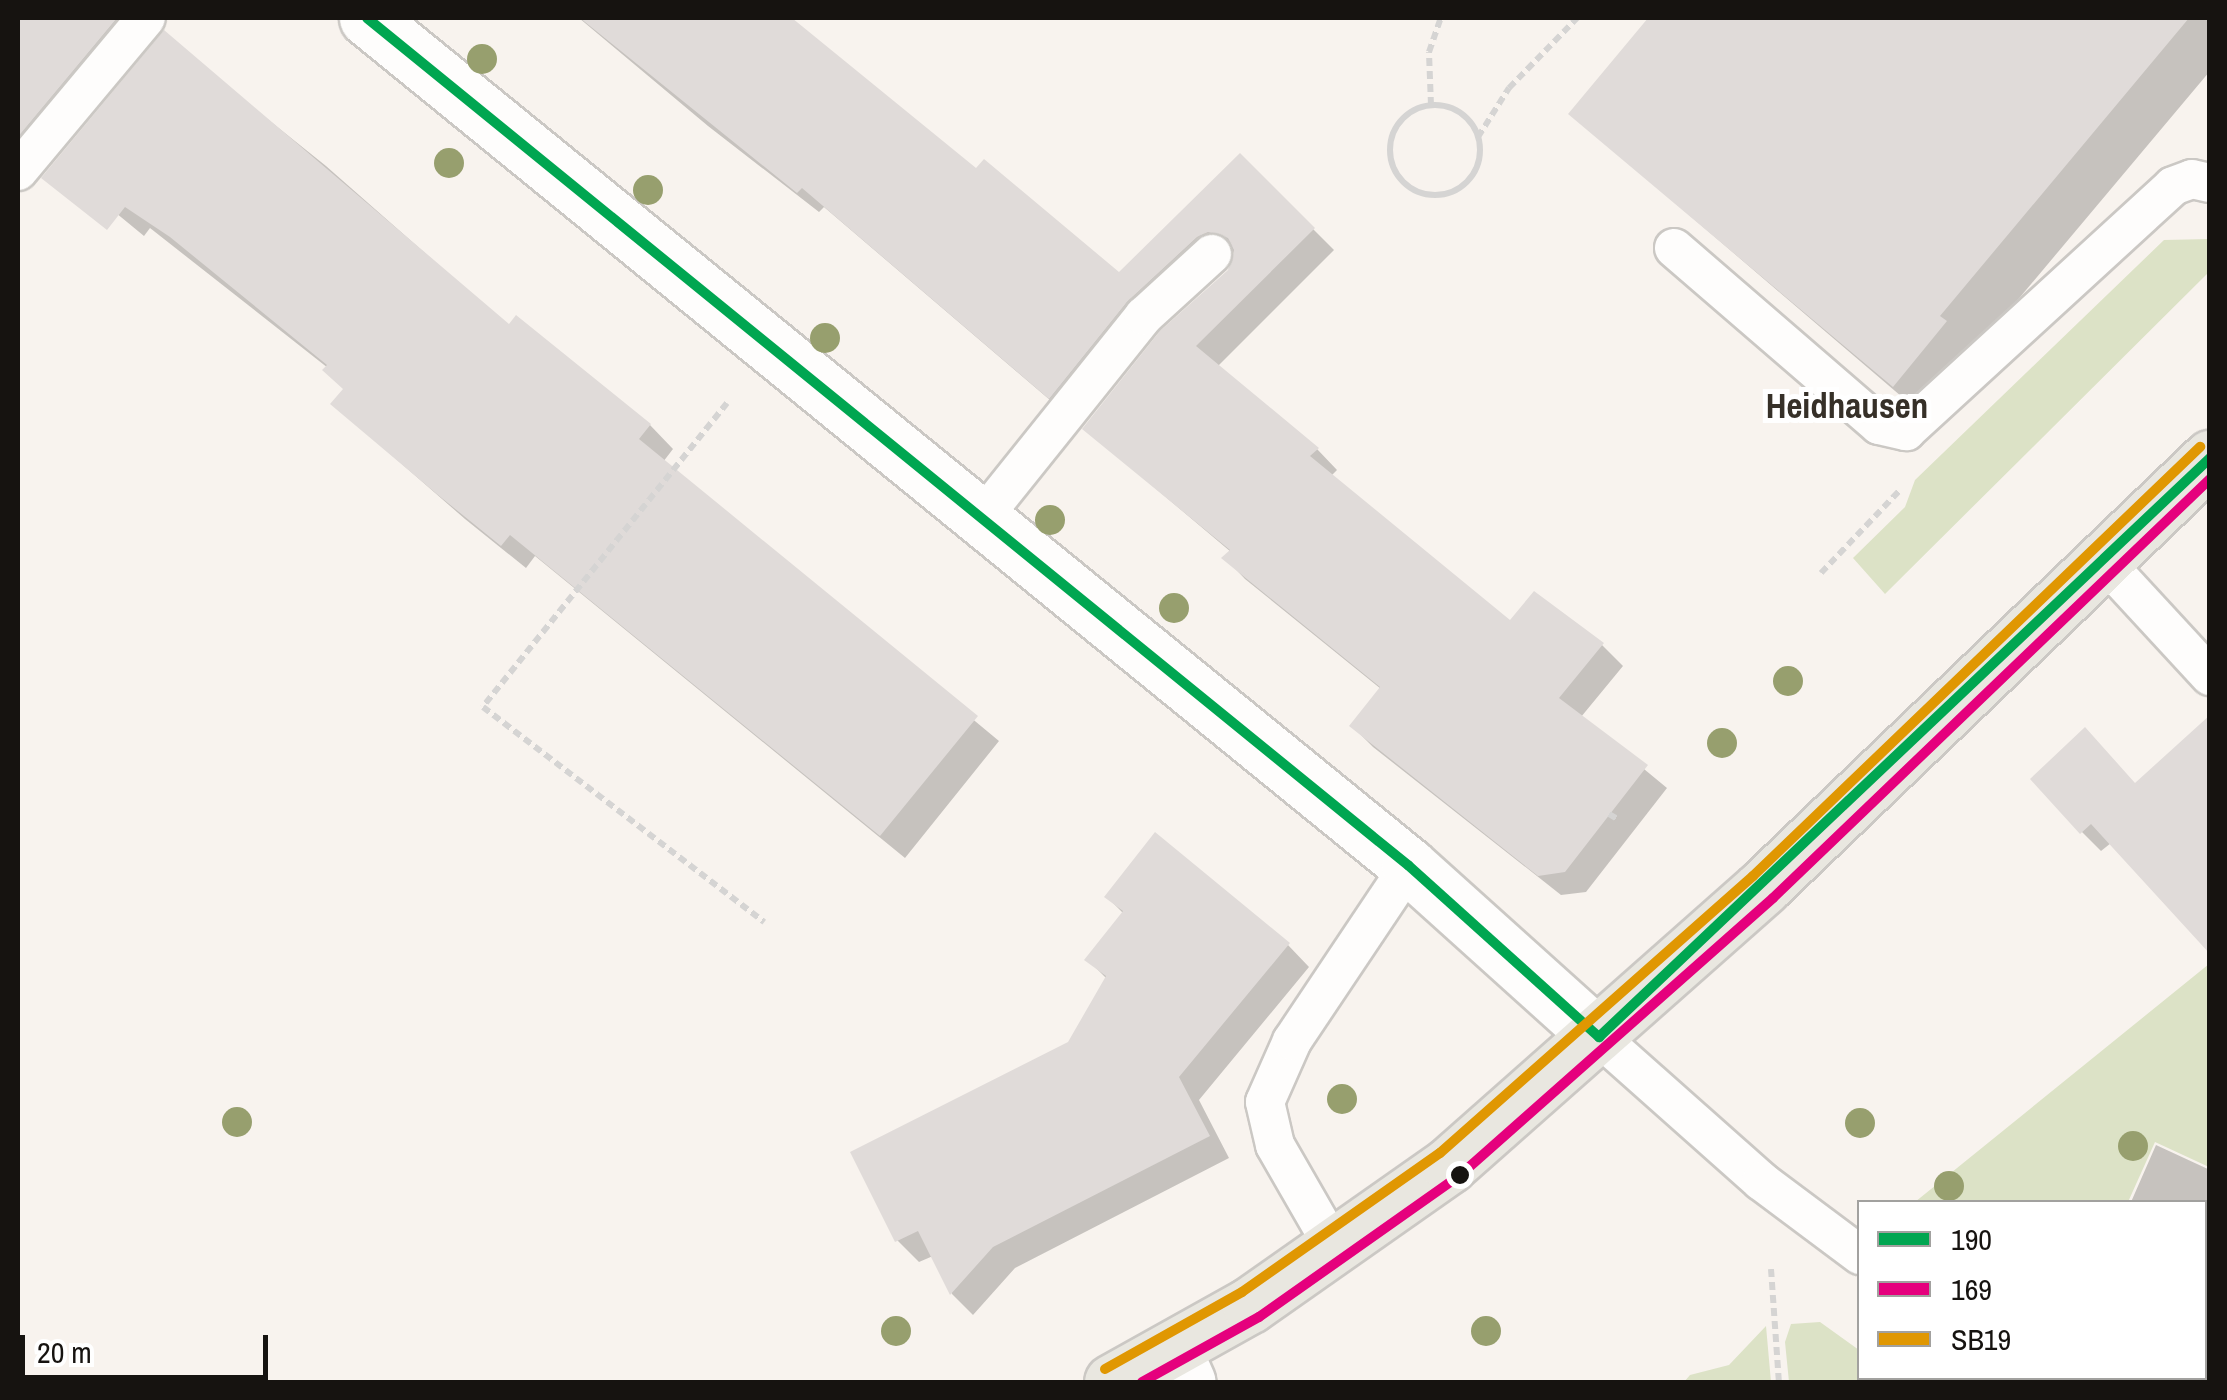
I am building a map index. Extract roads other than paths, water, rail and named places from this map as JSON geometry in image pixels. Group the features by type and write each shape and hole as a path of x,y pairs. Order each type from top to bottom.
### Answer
{"main road":[{"path":"1112,1382 1180,1366 1333,1246 1450,1165 1599,1037 2210,458"}],"street":[{"path":"368,18 1410,866 1599,1037"}],"lane":[{"path":"18,170 146,18"},
{"path":"1674,248 1879,425 1906,431 2173,186 2192,179 2210,183"},
{"path":"982,518 1144,316 1212,254"},
{"path":"2103,560 2210,676"},
{"path":"1333,1246 1275,1144 1266,1102 1292,1042 1410,866"},
{"path":"1599,1037 1806,1215 1857,1253"}],"district":[{"name":"Heidhausen","path":"1847,406"}]}
